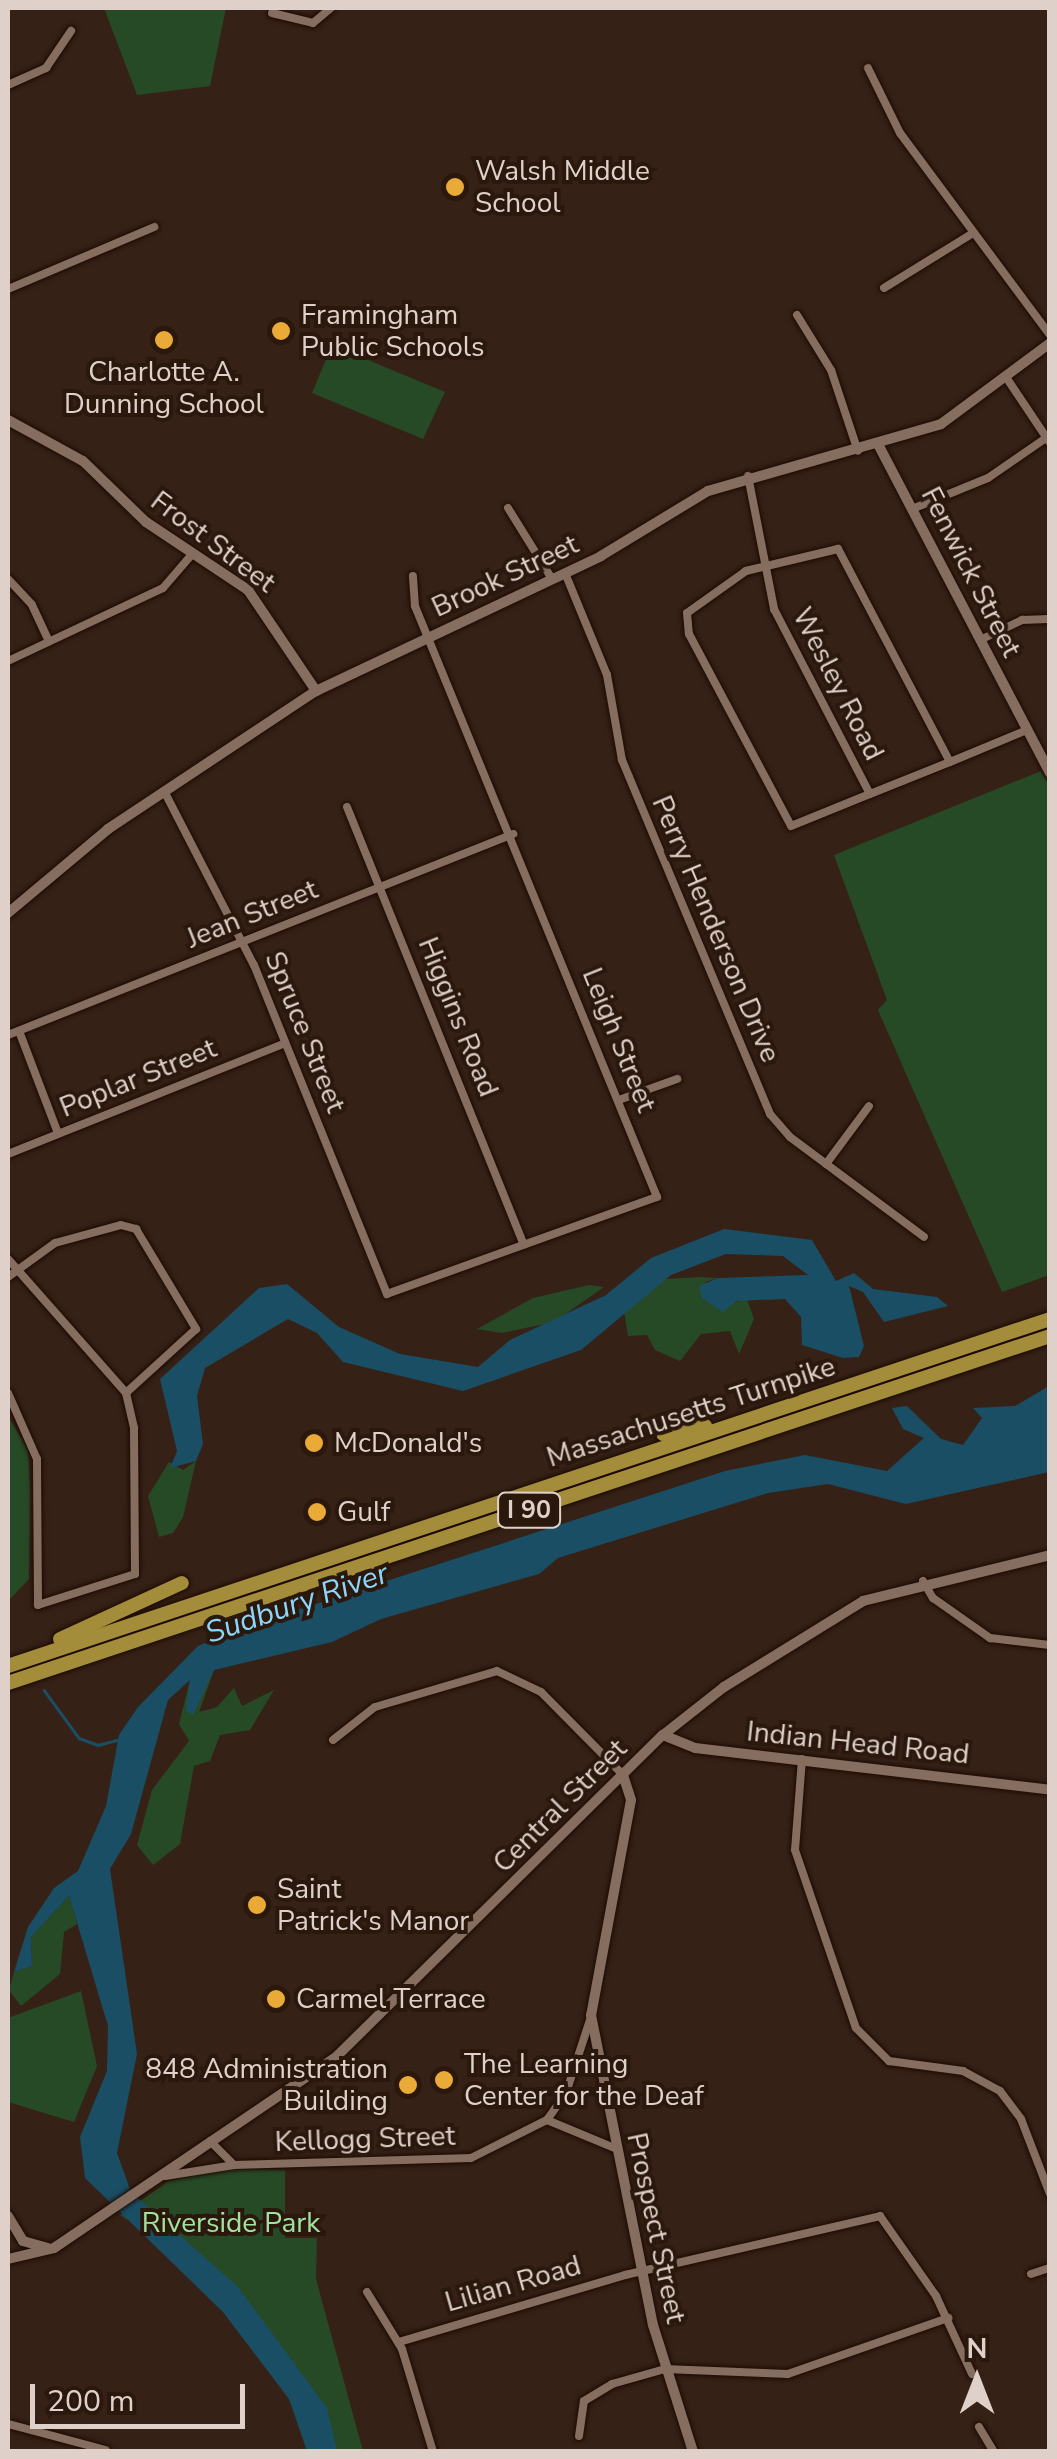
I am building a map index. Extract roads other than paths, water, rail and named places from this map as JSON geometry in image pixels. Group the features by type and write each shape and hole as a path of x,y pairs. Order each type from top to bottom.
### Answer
{"highway":[{"name":"Massachusetts Turnpike","path":"8,1664 1050,1319"},
{"name":"Massachusetts Turnpike","path":"8,1682 1050,1336"},
{"path":"663,1434 755,1417"},
{"path":"8,1664 182,1582"}],"street":[{"path":"272,14 313,23 332,8"},
{"path":"8,85 46,68 72,31"},
{"path":"868,68 893,122 1050,335"},
{"path":"8,288 154,227"},
{"path":"884,288 974,233"},
{"path":"797,315 827,362 858,451"},
{"name":"Brook Street","path":"8,913 164,791 316,691 565,574 688,501 748,476 880,446 941,424 1008,380 1050,344"},
{"path":"912,509 988,478 1048,440 1008,380"},
{"name":"Frost Street","path":"8,420 83,461 134,513 261,601 316,691"},
{"name":"Fenwick Street","path":"880,446 1050,773"},
{"name":"Wesley Road","path":"748,476 777,617 870,794"},
{"path":"508,508 552,579"},
{"path":"950,762 838,549 734,576 686,617 790,826 950,762 1027,730"},
{"path":"8,661 162,588 193,553"},
{"name":"Perry Henderson Drive","path":"565,574 607,675 622,760 750,1071 780,1127 924,1237"},
{"name":"Leigh Street","path":"391,1295 657,1197 513,834 412,599 413,576"},
{"path":"8,580 22,591 49,642"},
{"path":"980,640 1022,620 1049,620"},
{"name":"Spruce Street","path":"164,791 243,941 391,1295"},
{"name":"Higgins Road","path":"347,807 524,1245"},
{"name":"Jean Street","path":"8,1035 513,834"},
{"path":"18,1031 58,1134"},
{"name":"Poplar Street","path":"8,1154 285,1043"},
{"path":"619,1100 677,1078"},
{"path":"826,1164 868,1106"},
{"path":"8,1277 62,1241 122,1225 139,1232 196,1328 126,1393"},
{"path":"8,1259 126,1393 134,1428 135,1574 38,1605 37,1459 8,1394"},
{"name":"Central Street","path":"54,2248 349,2046 663,1735 808,1630 923,1581 1050,1555"},
{"path":"923,1581 933,1598 990,1638 1050,1644"},
{"path":"333,1740 375,1707 497,1671 541,1692 623,1775"},
{"name":"Indian Head Road","path":"663,1735 694,1748 1050,1790"},
{"path":"802,1758 795,1850 856,2028 889,2061 954,2069 994,2085 1016,2111 1045,2167 1050,2194"},
{"name":"Prospect Street","path":"623,1775 631,1800 591,2015 641,2271 665,2370 693,2452"},
{"path":"591,2015 566,2093 547,2120 616,2149"},
{"name":"Kellogg Street","path":"156,2179 234,2165 471,2158 547,2120"},
{"path":"210,2141 234,2165"},
{"path":"198,2150 214,2168"},
{"path":"8,2216 28,2244 54,2248"},
{"name":"Lilian Road","path":"399,2342 641,2271 884,2217 948,2318"},
{"path":"8,2259 54,2248"},
{"path":"1031,2274 1050,2268"},
{"path":"367,2292 399,2342 434,2452"},
{"path":"579,2436 589,2395 665,2370 788,2374 948,2318 972,2374"},
{"path":"8,2424 106,2450"},
{"path":"979,2427 994,2452"}],"water":[{"path":"724,1229 812,1240 836,1281 854,1273 873,1289 937,1297 948,1306 884,1322 863,1292 849,1286 864,1346 859,1357 843,1358 802,1345 801,1317 785,1299 736,1301 723,1312 702,1298 699,1286 718,1278 808,1275 783,1256 726,1254 671,1275 581,1350 463,1391 343,1362 317,1333 288,1319 205,1368 197,1396 203,1444 196,1461 170,1468 177,1451 160,1379 259,1288 287,1284 339,1327 400,1354 478,1367 510,1340 606,1295 651,1258"},
{"path":"1049,1386 1049,1472 906,1504 828,1484 768,1493 558,1558 539,1574 381,1619 332,1642 214,1670 193,1715 186,1710 190,1680 168,1700 131,1834 110,1869 137,2054 117,2153 131,2192 238,2287 327,2408 337,2451 307,2451 289,2399 223,2312 85,2178 80,2137 107,2071 108,2026 69,1896 31,1937 32,1966 14,1972 28,1927 54,1888 78,1871 106,1806 119,1735 138,1707 198,1646 242,1628 725,1471 805,1455 887,1471 924,1438 903,1429 892,1408 907,1406 941,1439 963,1445 982,1418 973,1408 1015,1406"}],"waterway":[{"path":"44,1690 79,1738 98,1745 120,1739"}],"place":[{"name":"Walsh Middle School","path":"455,187"},
{"name":"Framingham Public Schools","path":"281,331"},
{"name":"Charlotte A. Dunning School","path":"164,340"},
{"name":"McDonald's","path":"314,1443"},
{"name":"Gulf","path":"317,1512"},
{"name":"Saint Patrick's Manor","path":"257,1905"},
{"name":"Carmel Terrace","path":"276,1999"},
{"name":"The Learning Center for the Deaf","path":"444,2080"},
{"name":"848 Administration Building","path":"408,2085"}],"water label":[{"name":"Sudbury River","path":"297,1604"}],"park label":[{"name":"Riverside Park","path":"231,2223"}]}
